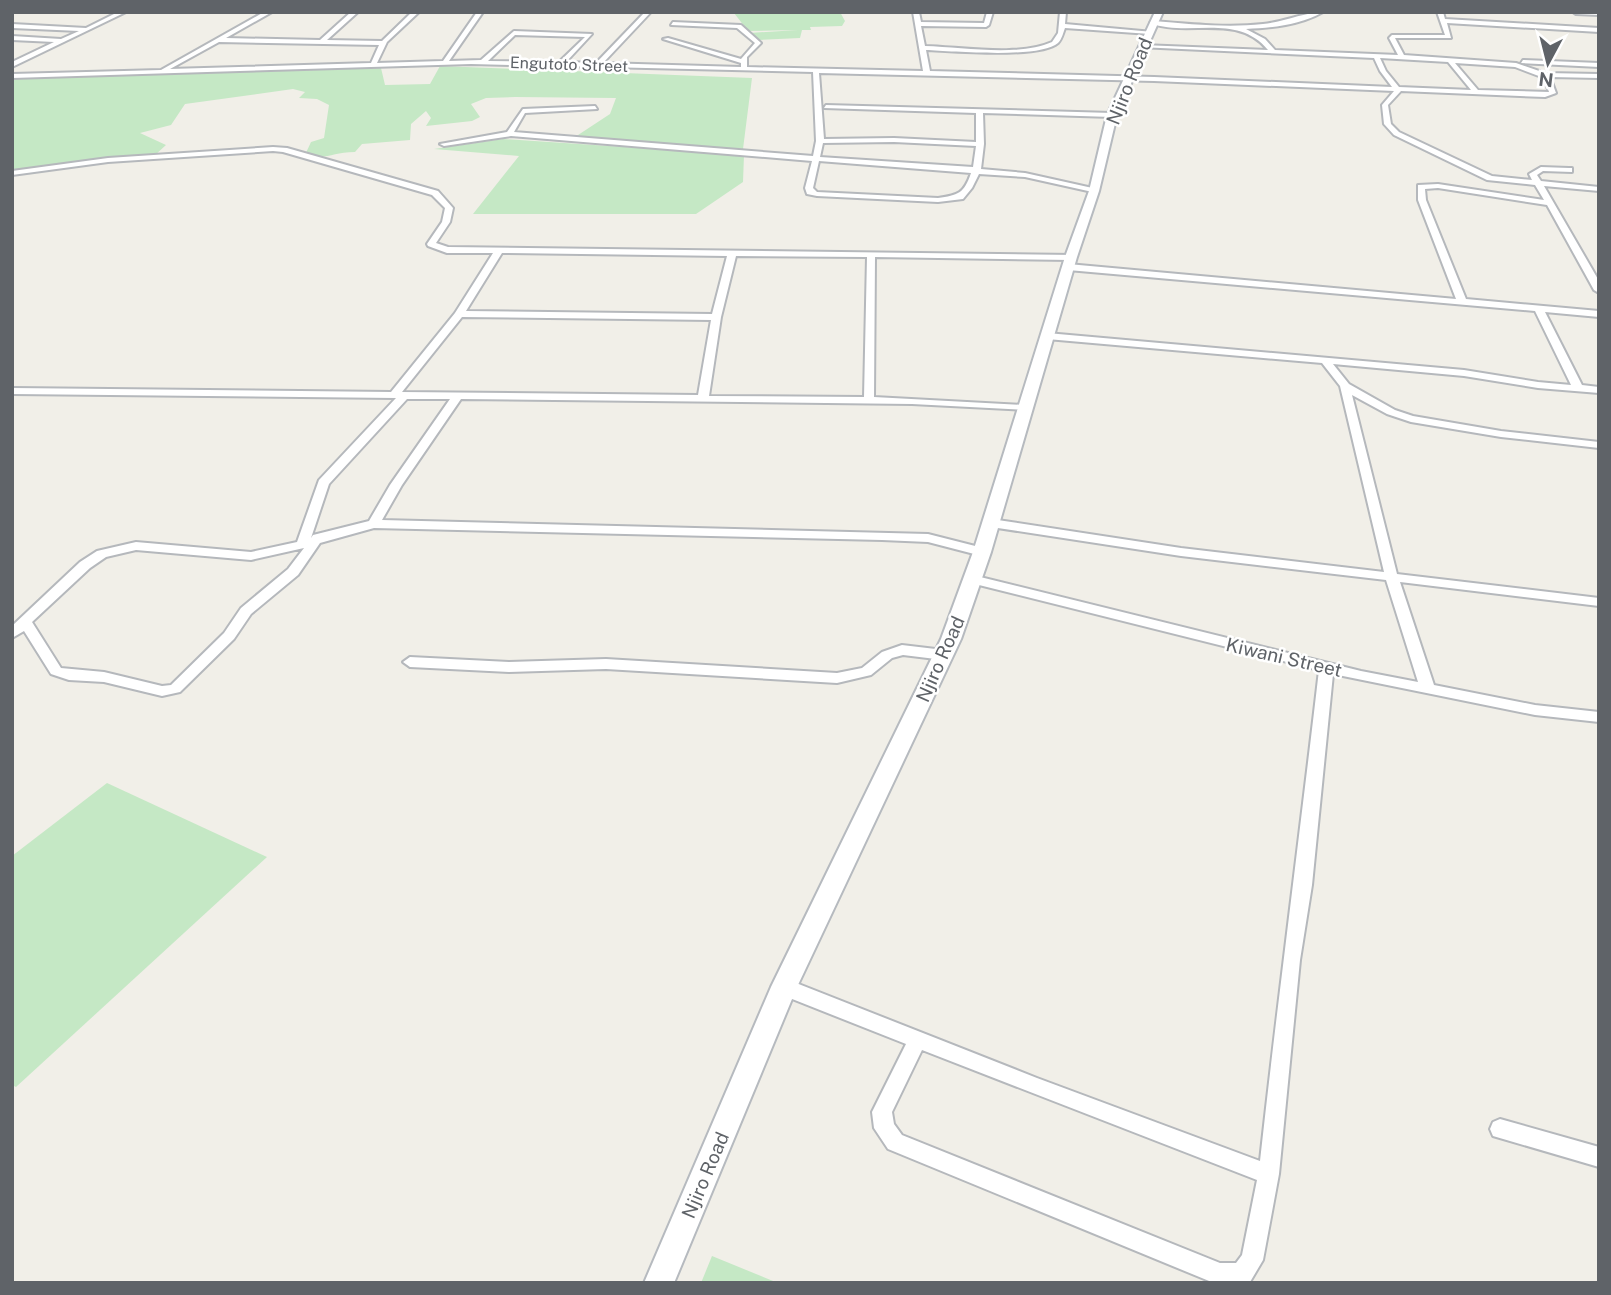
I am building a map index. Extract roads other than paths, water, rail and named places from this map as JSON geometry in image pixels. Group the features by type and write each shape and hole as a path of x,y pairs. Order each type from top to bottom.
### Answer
{"street":[{"path":"12,65 123,12"},
{"path":"163,71 269,12"},
{"path":"321,41 355,12"},
{"path":"374,64 376,55 385,43 416,12"},
{"path":"444,62 480,12"},
{"path":"598,65 648,12"},
{"path":"916,12 927,73"},
{"path":"917,24 986,25 990,12"},
{"path":"921,48 1037,49 1054,43 1063,26 1063,12"},
{"path":"1063,26 1151,29 1239,27 1307,18 1320,12"},
{"path":"1402,57 1394,36 1449,37 1440,12"},
{"path":"1576,12 1599,13"},
{"path":"1292,13 1307,18"},
{"path":"1445,21 1599,30"},
{"path":"673,24 739,26 757,40 757,44 745,50 743,63"},
{"path":"12,26 86,29"},
{"path":"1239,27 1263,40 1274,53"},
{"path":"1151,29 1274,53 1402,57 1516,65 1529,62 1595,65 1599,59"},
{"name":"Njiro Road","path":"659,1283 784,987 944,655 982,552 1094,191 1112,115 1151,29"},
{"path":"483,62 514,33 590,35 561,64"},
{"path":"12,38 62,41"},
{"path":"666,39 743,63"},
{"path":"219,40 385,43"},
{"path":"731,50 728,52 743,63"},
{"path":"12,52 36,54"},
{"path":"1376,56 1383,71 1398,90 1385,105 1385,120 1395,134 1484,176 1599,189"},
{"path":"1450,61 1476,92"},
{"name":"Engutoto Street","path":"12,76 444,62 598,65 743,63 816,70 1127,78 1551,94 1553,93 1546,78"},
{"path":"649,63 743,63"},
{"path":"1516,65 1546,78 1597,85"},
{"path":"816,70 820,141 814,159 810,192 827,196 955,199 963,195 977,172 979,110"},
{"path":"1546,78 1599,76"},
{"path":"826,107 1112,115"},
{"path":"511,134 512,127 523,111 595,108"},
{"path":"444,144 511,134 1043,177 1094,191"},
{"path":"820,141 894,140 980,144"},
{"path":"12,173 108,160 284,150 435,193 449,208 449,214 432,240 435,247 460,252 870,254 1070,262 1599,314"},
{"path":"1569,170 1536,170 1534,174 1599,289"},
{"path":"1462,301 1422,200 1421,187 1451,187 1549,203"},
{"path":"26,623 56,671 69,675 104,677 162,691 175,690 229,636 246,611 293,572 310,540 323,483 399,396 459,314 498,252"},
{"path":"703,398 716,317 733,254"},
{"path":"869,400 870,254"},
{"path":"1538,308 1578,388"},
{"path":"459,314 716,317"},
{"path":"1047,336 1464,373 1599,390"},
{"path":"1326,362 1345,386 1391,412 1411,419 1599,445"},
{"path":"1345,386 1392,579 1428,690"},
{"path":"12,391 869,400 1025,408"},
{"path":"374,524 396,485 457,397"},
{"path":"991,523 1181,552 1599,602"},
{"path":"12,634 85,565 102,554 120,548 157,546 251,556 271,553 374,524 928,538 982,552"},
{"name":"Kiwani Street","path":"972,579 1326,668 1535,710 1599,717"},
{"path":"411,662 509,667 606,664 837,678 866,672 887,655 902,650 944,655"},
{"path":"918,1039 882,1112 884,1128 895,1142 1220,1275 1242,1274 1252,1260 1269,1174 1326,668"},
{"path":"784,987 1269,1174"},
{"path":"1500,1129 1599,1157"}]}
